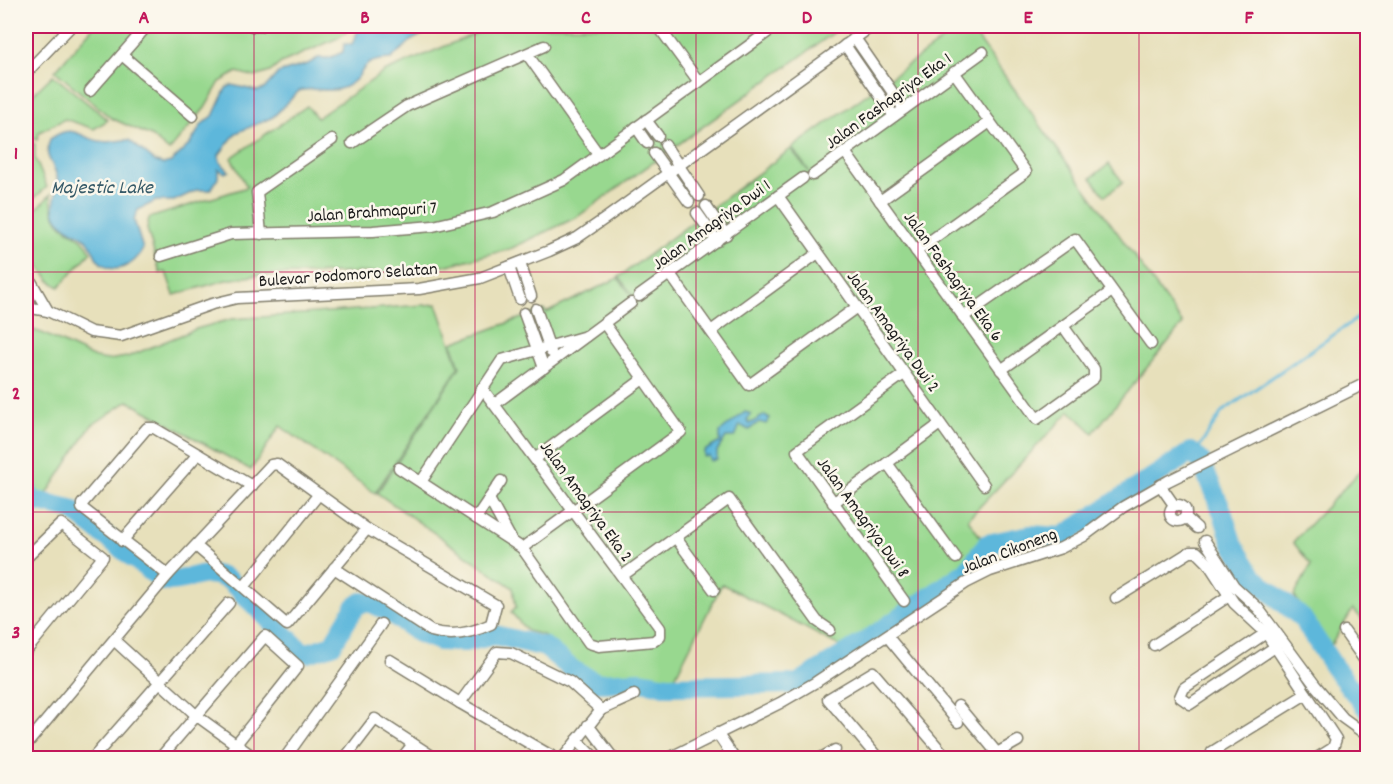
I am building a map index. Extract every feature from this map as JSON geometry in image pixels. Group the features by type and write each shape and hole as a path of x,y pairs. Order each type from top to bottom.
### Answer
{"street":[{"path":"26,73 71,26"},
{"path":"90,91 147,26"},
{"path":"252,26 260,26"},
{"path":"658,26 699,82"},
{"name":"Jalan Brahmapuri 7","path":"161,256 231,234 433,226 493,212 564,180 776,26"},
{"name":"Bulevar Podomoro Selatan","path":"26,308 48,311 78,328 107,336 121,336 212,304 237,298 419,289 480,278 577,238 873,26"},
{"path":"850,42 904,109"},
{"path":"850,42 894,116"},
{"path":"352,143 407,106 544,46"},
{"name":"Jalan Fashagriya Eka 1","path":"808,177 983,52"},
{"path":"528,54 599,155"},
{"path":"122,55 193,116"},
{"path":"916,251 1026,172 954,72"},
{"path":"646,120 658,136"},
{"path":"880,201 990,122"},
{"path":"636,127 647,143"},
{"path":"261,234 257,192 332,140"},
{"path":"654,153 668,172 694,199 679,164 665,145"},
{"name":"Jalan Fashagriya Eka 6","path":"845,152 1037,419 1094,378 1094,369 1063,326"},
{"name":"Jalan Amagriya Dwi 1","path":"496,403 777,196 808,177"},
{"name":"Jalan Amagriya Dwi 2","path":"777,196 984,485"},
{"path":"701,209 721,238"},
{"path":"963,317 1075,239 1150,344"},
{"path":"711,331 818,253"},
{"path":"508,267 526,297 520,263"},
{"path":"670,274 749,385 857,307"},
{"path":"27,275 48,311"},
{"path":"26,299 29,291 27,275"},
{"path":"1001,370 1112,291"},
{"path":"536,309 554,360"},
{"path":"524,313 544,368"},
{"path":"518,545 573,510 681,432 604,323"},
{"path":"421,482 502,360 586,336"},
{"name":"Jalan Amagriya Dwi 8","path":"904,374 797,451 904,601"},
{"path":"536,458 643,379"},
{"name":"Jalan Cikoneng","path":"669,759 780,703 816,682 966,583 990,571 1060,548 1084,536 1123,507 1160,485 1368,382"},
{"name":"Jalan Amagriya Eka 2","path":"482,388 496,403 660,628 660,636 654,641 599,646 589,643 518,545"},
{"path":"833,503 940,424"},
{"path":"165,580 122,541 84,512 82,504 147,428 154,428 252,486"},
{"path":"122,541 198,454"},
{"path":"887,463 956,558"},
{"path":"26,745 165,580 274,464 367,529 496,605 490,624 480,630 443,635 431,631 334,568"},
{"path":"399,468 518,545"},
{"path":"476,518 501,482"},
{"path":"1160,485 1174,505 1184,507 1185,517 1197,528"},
{"path":"244,587 319,494"},
{"path":"489,499 518,545"},
{"path":"621,576 729,499 817,621 830,630"},
{"path":"26,558 61,524 103,557 26,651"},
{"path":"196,546 287,625 291,624 367,529"},
{"path":"676,538 714,590"},
{"path":"1204,541 1234,586 1258,608 1272,638 1336,739 1333,748 1317,759"},
{"path":"1116,598 1190,552 1197,552 1208,563 1229,596 1272,638 1338,712 1367,734"},
{"path":"1154,645 1229,596"},
{"path":"93,759 229,603"},
{"path":"285,759 381,624"},
{"path":"1344,631 1368,665"},
{"path":"887,636 958,722"},
{"path":"160,759 261,637 268,637 298,666 225,759"},
{"path":"1272,638 1190,704 1180,697 1184,688 1272,638"},
{"path":"115,640 197,716 255,759"},
{"path":"460,703 495,655 501,651 511,653 570,682 601,710"},
{"path":"390,660 555,759"},
{"path":"828,699 874,672 947,759"},
{"path":"816,682 878,759"},
{"path":"1212,752 1306,694"},
{"path":"563,759 601,710 634,695"},
{"path":"958,706 993,756 1018,741"},
{"path":"345,759 375,719 435,759"},
{"path":"588,725 613,759"},
{"path":"717,733 734,759"},
{"path":"576,740 595,759"},
{"path":"402,759 413,744"},
{"path":"821,759 835,750"}],"green space":[{"path":"94,26 354,26 338,38 281,63 270,72 255,77 237,72 220,82 205,108 169,151 151,136 111,118 55,71"},
{"path":"493,26 843,26 577,217 510,249 424,271 259,275 226,280 174,295 166,272 160,273 147,229 149,218 247,187 231,158 307,106 317,118 384,72"},
{"path":"962,26 969,26 1183,324 1093,433 1070,411 968,519 983,541 972,562 845,649 722,584 672,683 646,676 591,680 563,658 543,635 527,631 511,612 516,607 513,588 377,493 460,367 452,343 544,310 546,313 618,278 639,304 619,277 791,149 814,178 792,148"},
{"path":"53,75 108,120 94,129 65,119 39,132 37,140 26,136 26,101"},
{"path":"26,141 35,144 35,158 47,187 26,205"},
{"path":"1109,164 1123,182 1105,196 1091,178"},
{"path":"51,194 56,218 61,225 80,238 91,252 59,287 51,282 26,250 26,214 40,206"},
{"path":"437,304 459,367 375,493 280,426 251,470 128,401 91,426 45,497 49,502 38,499 26,481 26,328 95,358 108,360 127,357 196,329 232,319"},
{"path":"1367,464 1367,625 1353,609 1330,647 1294,596 1311,565 1293,542"}],"water":[{"name":"Majestic Lake","path":"365,26 457,26 425,33 412,40 391,59 379,60 367,65 352,83 345,87 334,90 299,91 273,117 236,133 219,155 220,162 229,171 225,173 218,169 218,178 211,190 197,190 174,201 156,201 138,210 134,220 143,249 135,260 123,267 117,269 104,265 96,258 87,240 58,219 54,209 57,177 48,156 50,139 70,131 102,142 129,140 156,162 163,164 171,162 190,144 202,124 213,116 226,88 232,85 257,91 264,89 278,73 308,64 318,58 329,58 343,52 344,44 352,44 358,31"},
{"path":"745,412 751,414 747,420 749,424 765,415 770,418 766,424 759,422 749,430 740,425 735,437 726,437 717,451 717,459 711,461 709,456 704,457 704,451 720,442 720,432"}],"waterway":[{"path":"1195,454 1222,412 1368,311"},
{"path":"26,489 32,500 71,509 163,581 182,580 205,574 221,576 230,581 300,650 308,653 332,645 355,607 362,602 371,603 386,610 419,633 439,641 465,642 495,635 545,647 573,670 598,683 641,681 668,686 797,684 869,639 967,571 987,544 1030,535 1062,537 1191,452 1201,461"},
{"path":"1203,467 1222,511 1233,545 1254,578 1302,618 1334,667 1368,710"}]}
